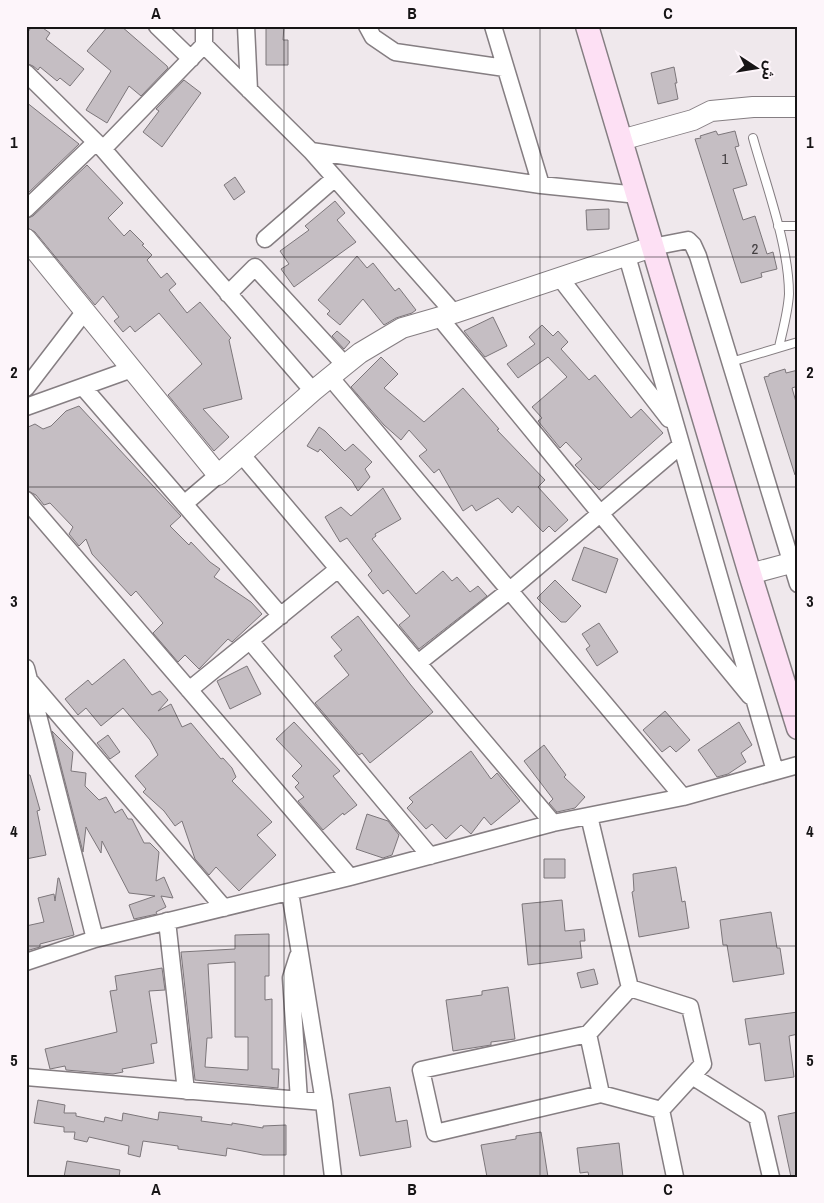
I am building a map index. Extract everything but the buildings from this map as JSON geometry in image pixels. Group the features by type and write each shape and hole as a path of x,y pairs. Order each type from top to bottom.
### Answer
{"main road":[{"path":"587,26 750,574 798,728"}],"street":[{"path":"157,26 191,59"},
{"path":"26,209 99,146 191,59 204,45 204,26"},
{"path":"246,26 249,90"},
{"path":"367,26 373,37 395,52 505,68"},
{"path":"493,26 541,185"},
{"path":"204,45 311,151 334,178 446,315 600,513 756,702"},
{"path":"26,73 99,146 313,391"},
{"path":"621,140 693,120 711,112 752,107 798,106"},
{"path":"311,151 541,185 638,195"},
{"path":"265,239 334,178"},
{"path":"26,238 218,475"},
{"path":"184,504 337,371 360,353 402,328 652,247 688,240 693,245 698,256 730,362 795,562 798,584"},
{"path":"626,256 775,771"},
{"path":"228,294 255,267 510,590 683,797"},
{"path":"560,278 674,426"},
{"path":"85,311 26,388 33,405 132,368"},
{"path":"83,387 281,616"},
{"path":"418,663 510,590 680,446"},
{"path":"242,455 553,823"},
{"path":"26,500 350,877"},
{"path":"750,574 795,562"},
{"path":"189,690 338,569"},
{"path":"250,641 430,856"},
{"path":"28,674 224,908"},
{"path":"28,674 95,938"},
{"path":"26,962 95,938 350,877 553,823 683,797 798,765"},
{"path":"589,816 630,988"},
{"path":"290,892 324,1102 333,1177"},
{"path":"168,921 186,1091"},
{"path":"299,1100 291,978 300,952"},
{"path":"630,988 588,1034 421,1070 434,1133 601,1094 660,1110"},
{"path":"630,988 690,1007 703,1064 660,1110"},
{"path":"588,1034 601,1094"},
{"path":"692,1076 757,1117 771,1177"},
{"path":"26,1077 324,1102"},
{"path":"660,1110 675,1177"}],"lane":[{"path":"753,138 778,226 788,274 789,295 779,347"},
{"path":"778,226 798,226"},
{"path":"730,362 798,342"}]}
